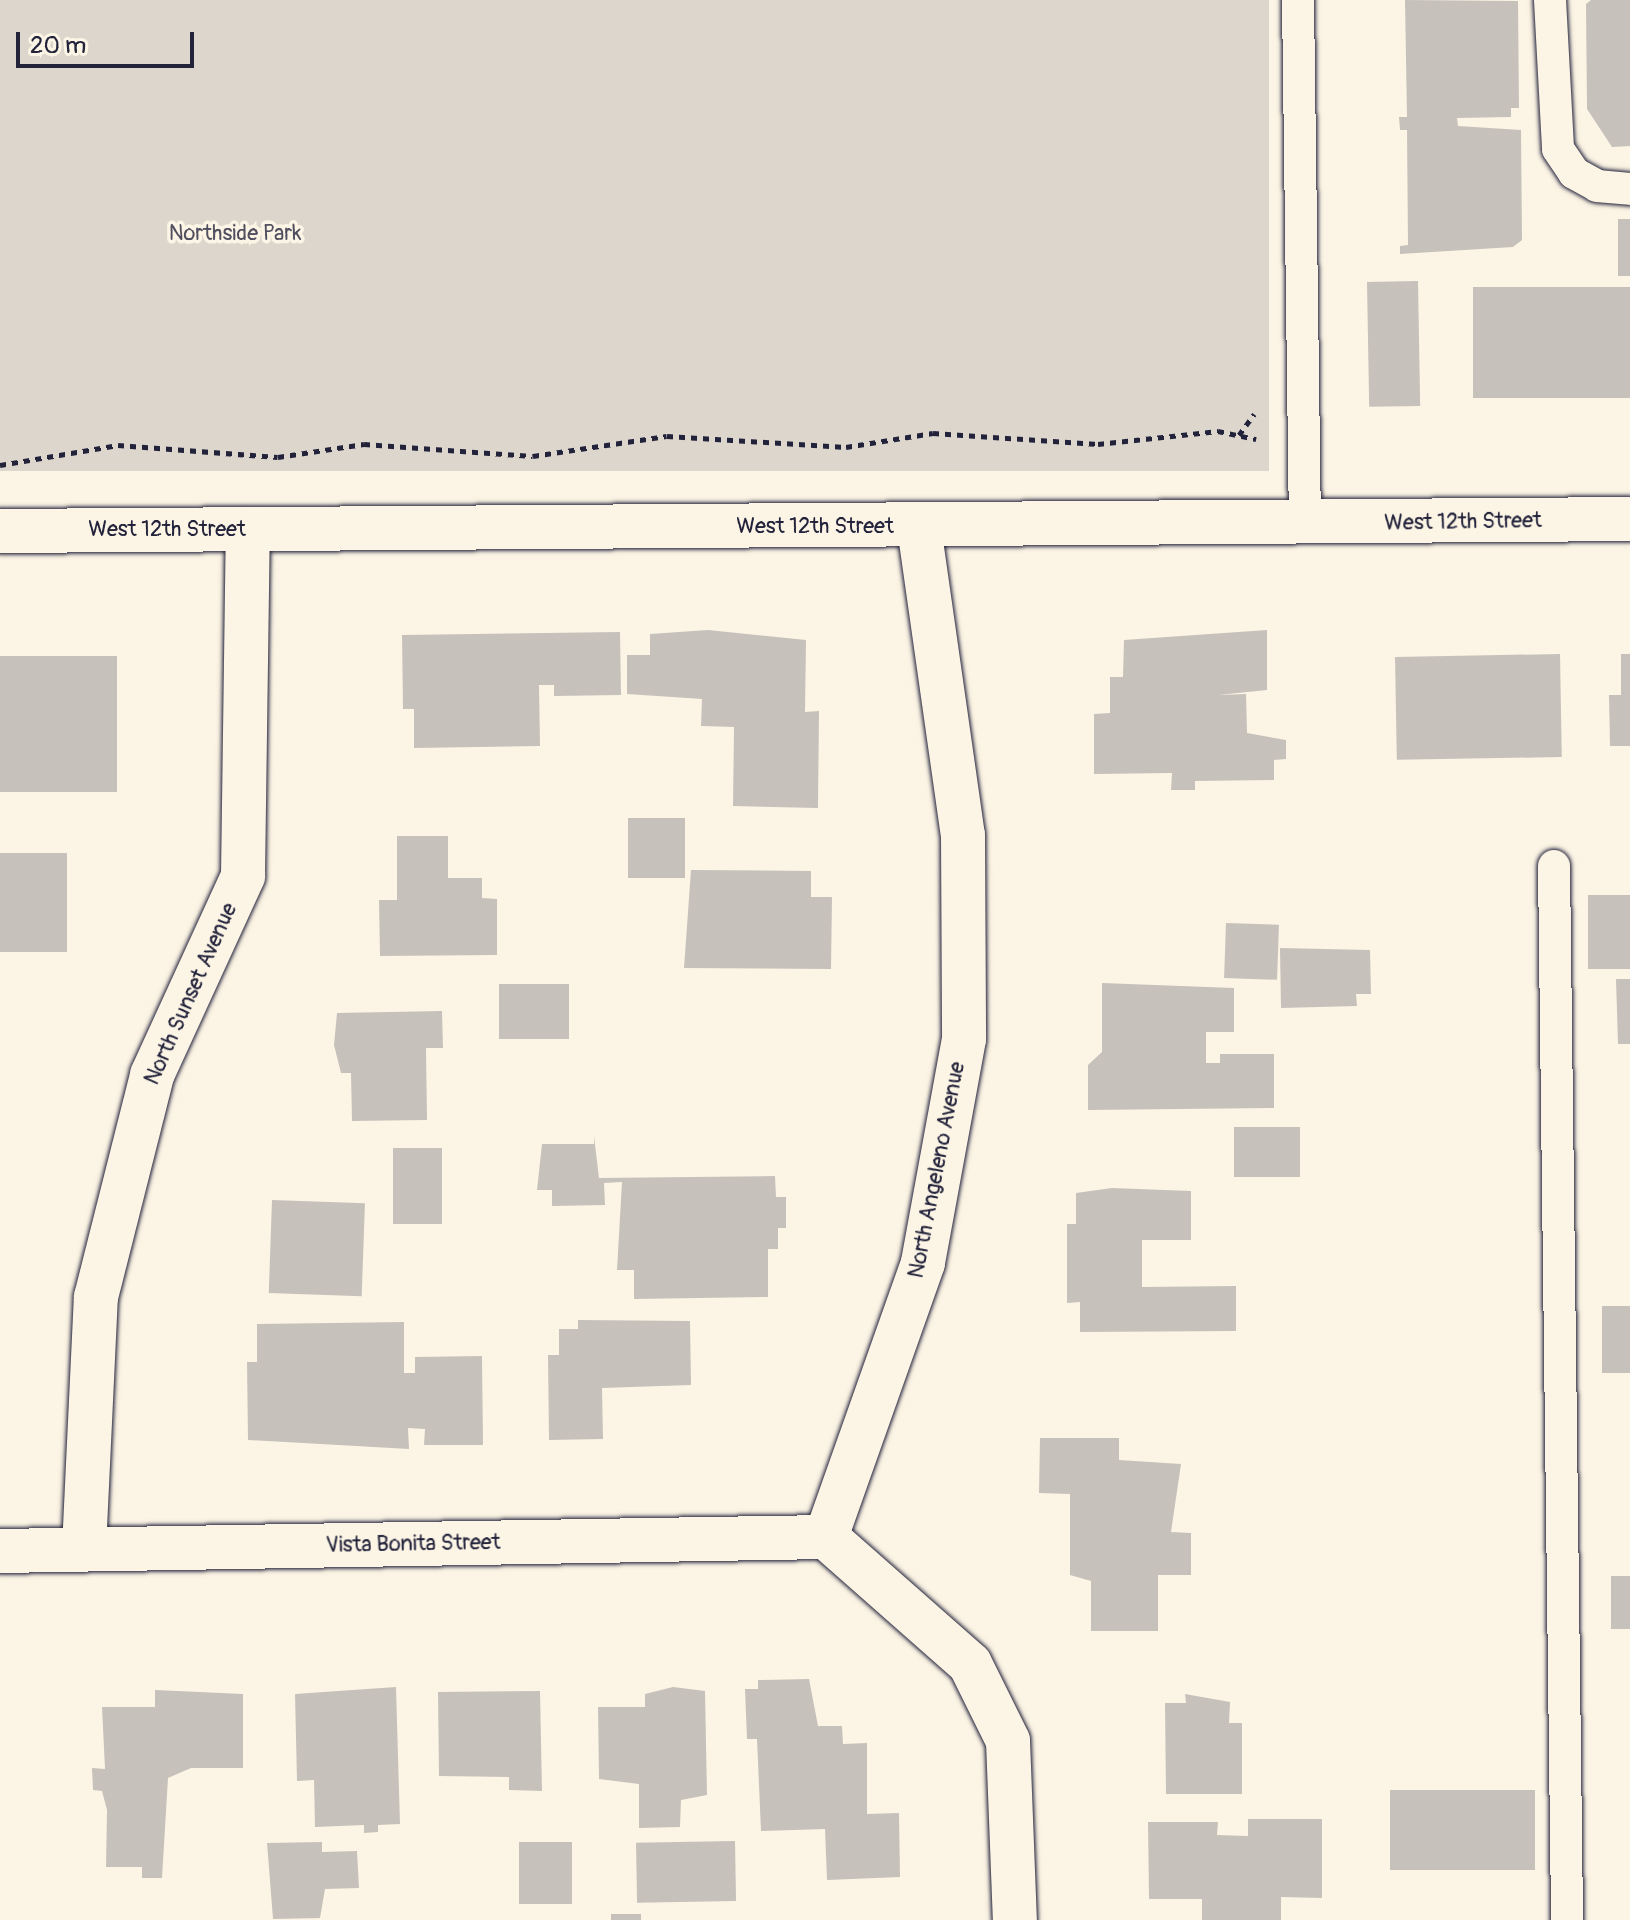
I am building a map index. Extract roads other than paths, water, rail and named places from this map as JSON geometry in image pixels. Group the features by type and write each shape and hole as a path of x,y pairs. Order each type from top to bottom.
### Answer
{"street":[{"name":"West 12th Street","path":"0,531 1305,526 1630,519"},
{"name":"North Angeleno Avenue","path":"826,1537 923,1263 964,1039 963,835 919,527"},
{"name":"North Sunset Avenue","path":"84,1549 96,1297 152,1075 243,876 248,529"},
{"name":"Vista Bonita Street","path":"0,1551 826,1537"},
{"path":"826,1537 970,1664 1008,1741 1015,1920"}],"lane":[{"path":"1298,0 1305,526"},
{"path":"1550,0 1558,149 1574,173 1597,186 1630,189"},
{"path":"1554,866 1567,1920"}],"park label":[{"name":"Northside Park","path":"235,234"}]}
